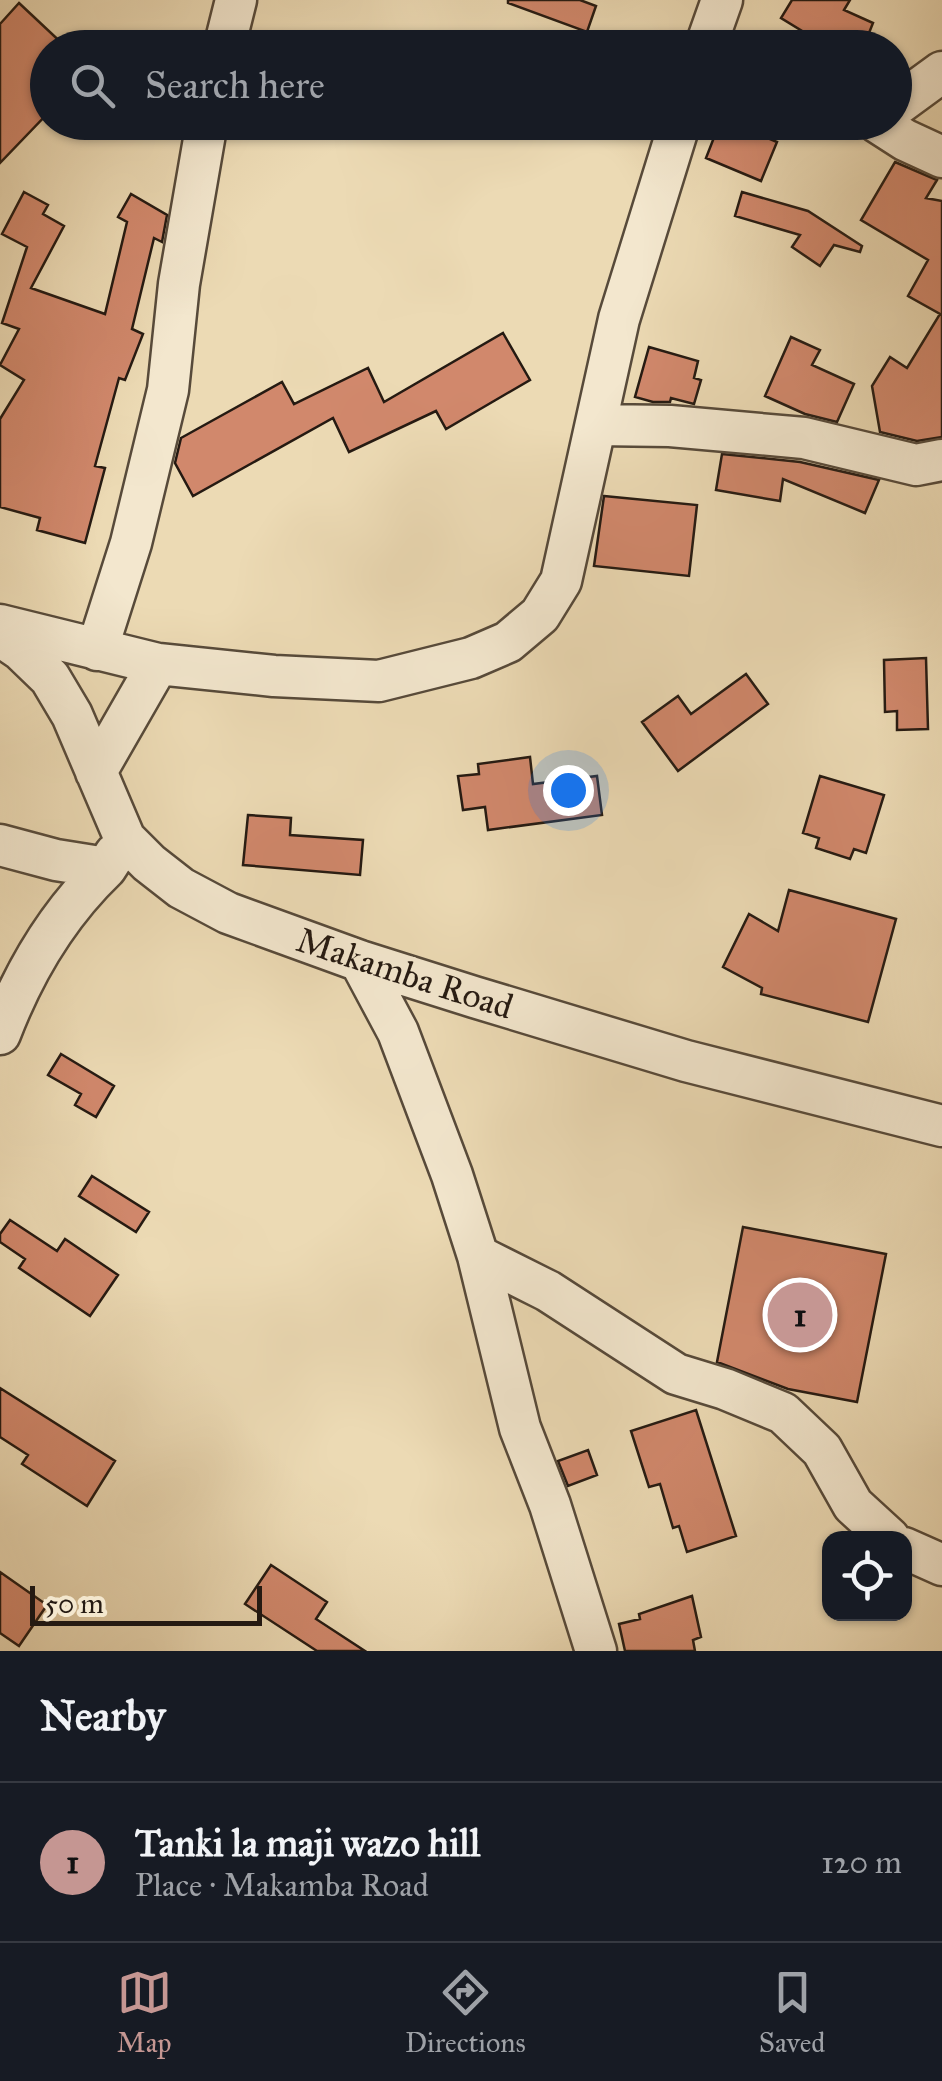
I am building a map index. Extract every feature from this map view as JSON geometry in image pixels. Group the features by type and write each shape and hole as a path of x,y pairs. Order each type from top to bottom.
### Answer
{"street":[{"path":"228,30 236,0"},
{"path":"912,94 942,72"},
{"path":"97,650 131,544 168,390 179,284 203,140"},
{"path":"0,625 158,664 274,676 378,681 471,658 508,642 540,615 561,581 619,319 674,140"},
{"path":"905,140 942,157"},
{"path":"596,424 804,438 916,465 942,460"},
{"name":"Makamba Road","path":"0,636 50,678 72,714 96,772 116,853 149,863 181,888 228,913 360,961 686,1060 942,1126"},
{"path":"96,772 158,664"},
{"path":"0,845 56,860 116,853"},
{"path":"0,1034 18,988 52,929 116,853"},
{"path":"360,961 413,1069 478,1256 520,1428 550,1505 596,1651"},
{"path":"478,1256 548,1291 676,1374 783,1413 822,1450 853,1504 882,1531"},
{"path":"912,1552 942,1565"}],"building":[{"path":"580,0 596,6 588,30 582,30 508,3"},
{"path":"792,0 850,0 844,10 873,23 870,30 801,30 781,18"},
{"path":"19,3 48,30 30,30 30,132 0,163 0,24"},
{"path":"713,140 777,142 761,181 706,158"},
{"path":"895,162 937,180 926,198 942,201 942,437 917,441 880,432 872,386 890,357 907,368 940,314 908,296 928,260 861,220"},
{"path":"24,192 48,205 43,214 64,226 31,288 105,314 127,222 118,217 131,194 167,215 162,242 154,238 132,329 143,334 125,380 119,378 95,466 105,468 85,543 37,530 40,518 0,507 0,419 24,380 0,365 19,329 2,323 27,247 2,234"},
{"path":"742,192 808,211 862,246 860,252 834,245 820,266 792,247 800,235 735,216"},
{"path":"503,333 530,380 446,429 436,411 349,452 333,418 193,496 175,463 181,438 282,382 294,404 368,368 384,402"},
{"path":"791,337 820,350 812,365 854,384 837,422 805,414 765,396"},
{"path":"649,347 698,361 694,378 701,380 694,404 671,398 670,402 653,402 635,397"},
{"path":"722,454 800,462 879,480 865,513 783,479 780,501 716,490"},
{"path":"604,496 697,505 689,576 594,566"},
{"path":"926,658 928,729 897,730 897,711 885,712 884,660"},
{"path":"746,674 768,704 678,771 642,722 678,696 691,714"},
{"path":"530,757 533,784 597,776 602,815 488,830 485,807 463,810 458,776 479,774 478,764"},
{"path":"820,776 884,795 866,853 854,849 850,859 816,848 819,838 803,833"},
{"path":"248,815 291,818 290,835 363,840 360,875 243,865"},
{"path":"789,890 896,919 868,1022 761,994 762,988 723,967 749,914 778,931"},
{"path":"61,1054 114,1086 96,1117 75,1105 81,1094 48,1075"},
{"path":"92,1176 149,1212 136,1232 79,1196"},
{"path":"10,1220 57,1251 65,1239 118,1275 90,1316 19,1268 25,1259 0,1242 0,1234"},
{"path":"743,1227 886,1254 857,1402 788,1389 717,1362"},
{"path":"0,1388 115,1461 87,1506 22,1464 28,1455 0,1437"},
{"path":"696,1410 736,1536 687,1552 679,1526 673,1528 660,1484 649,1487 631,1431"},
{"path":"588,1450 597,1475 568,1486 558,1461"},
{"path":"271,1565 327,1602 316,1619 365,1651 317,1651 245,1604"},
{"path":"0,1572 47,1605 19,1646 0,1633"},
{"path":"692,1596 701,1637 693,1640 695,1651 625,1651 619,1624"}],"place":[{"name":"Tanki la maji wazo hill","path":"800,1315"}]}
